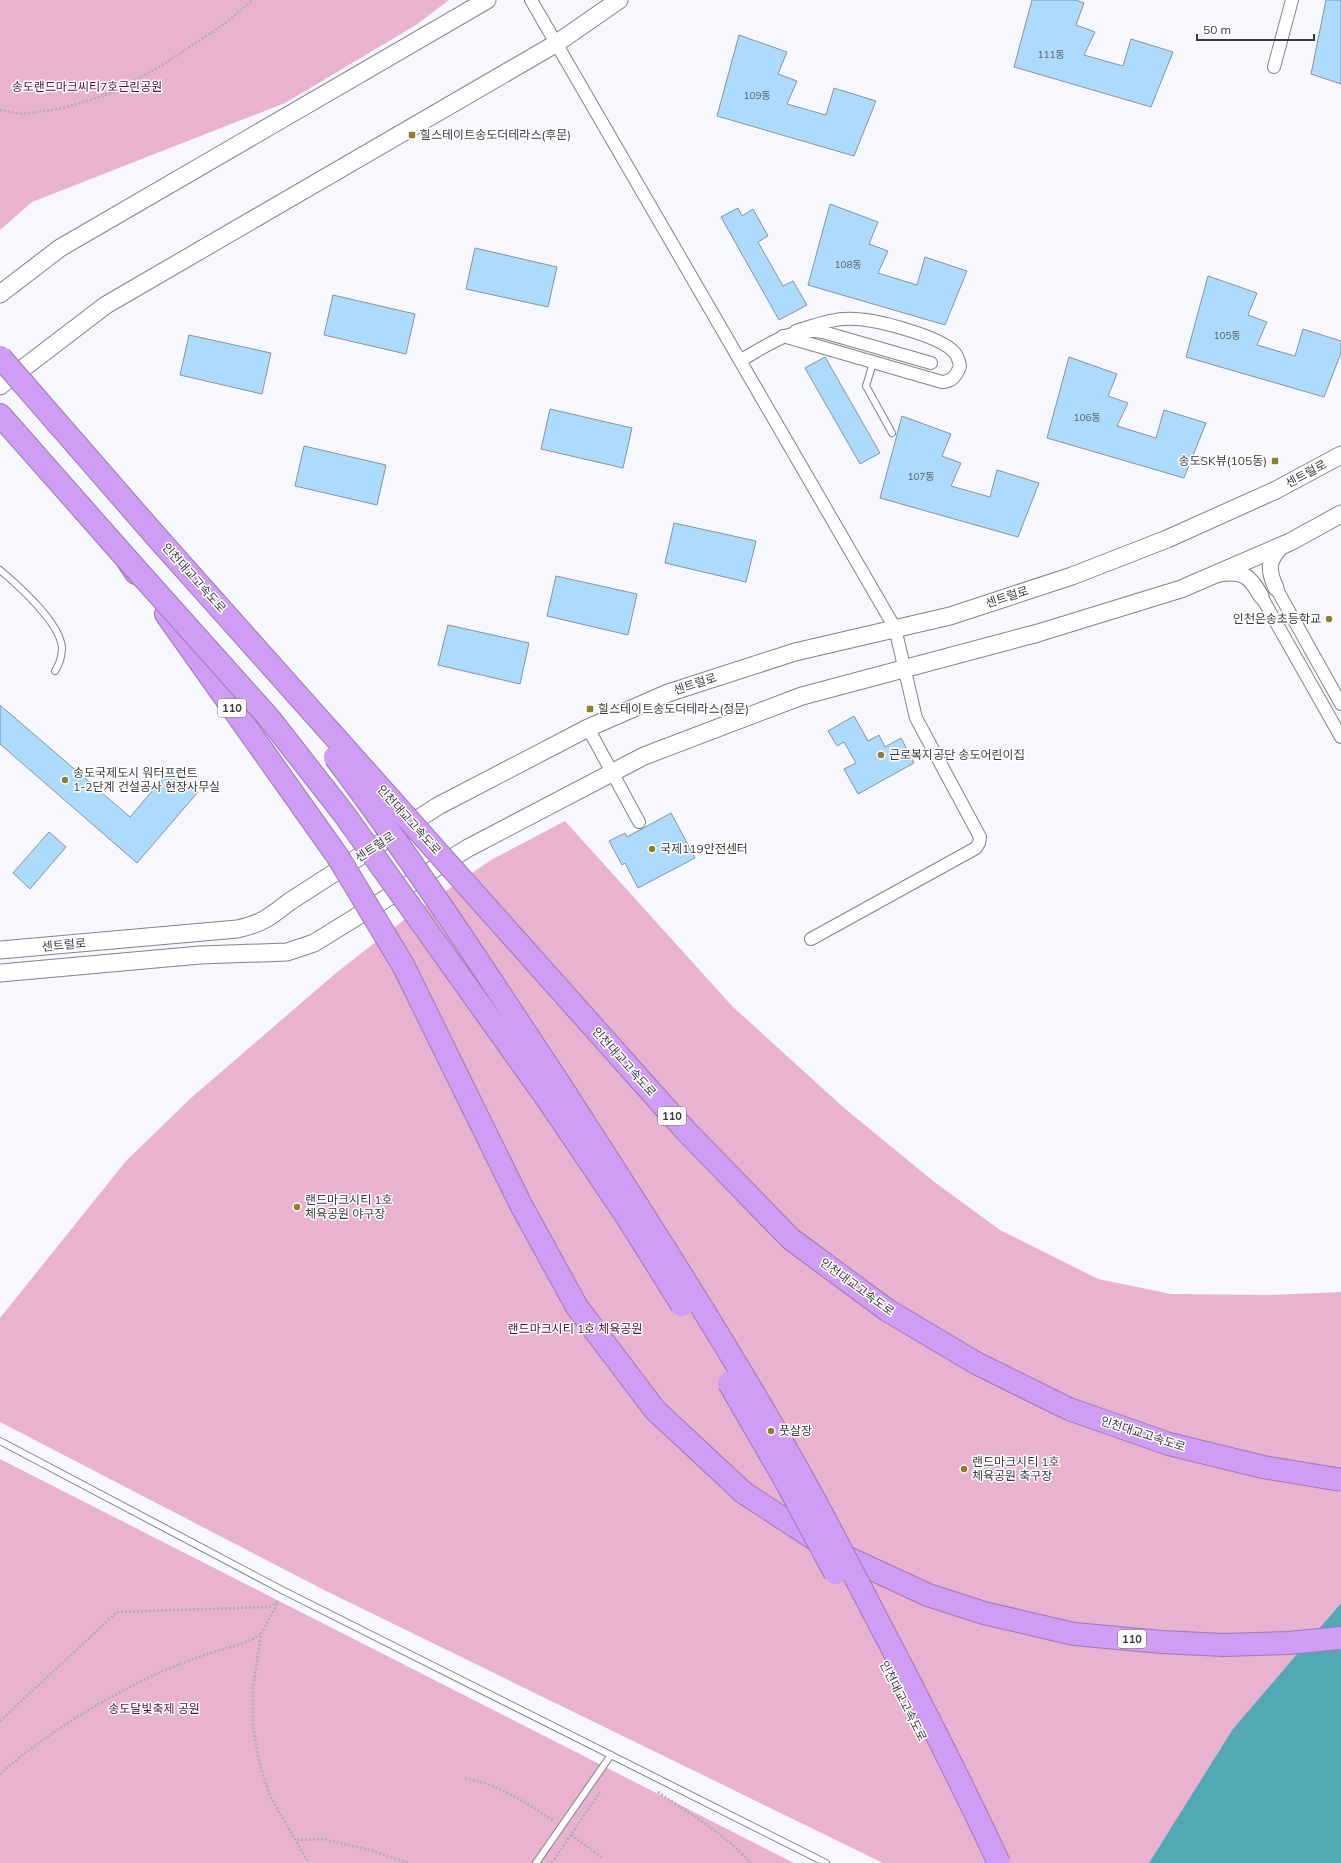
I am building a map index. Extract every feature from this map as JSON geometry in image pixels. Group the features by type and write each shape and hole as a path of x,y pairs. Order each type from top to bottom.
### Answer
{"highway":[{"name":"인천대교고속도로","path":"0,357 154,534 686,1131 792,1239 887,1310 976,1363 1069,1409 1169,1444 1263,1467 1341,1480"},
{"name":"인천대교고속도로","path":"0,415 269,718 344,814 459,974 627,1217 713,1355 784,1478 855,1609 984,1863"},
{"name":"인천대교고속도로","path":"154,534 305,716 384,822 479,960 640,1208 798,1470 961,1782 999,1863"},
{"name":"인천대교고속도로","path":"126,558 338,857 402,965 521,1205 577,1307 655,1410 744,1493 833,1551 928,1595 984,1613 1074,1634 1162,1642 1224,1645 1288,1643 1341,1638"}],"main road":[{"path":"0,294 60,248 487,0"},
{"path":"0,386 106,305 557,43 619,0"},
{"name":"센트럴로","path":"0,950 237,929 255,926 289,902 438,806 588,728 668,693 795,652 950,616 1064,579 1160,542 1276,490 1341,455"},
{"name":"센트럴로","path":"0,973 200,955 287,952 314,943 468,848 644,756 802,696 1038,633 1181,589 1283,545 1341,514"}],"street":[{"path":"531,0 895,628 916,718 980,837 979,843 970,851 811,939"},
{"path":"1274,67 1292,0"},
{"path":"741,360 783,336 796,331 827,321 855,319 893,326 925,336 956,353 960,366 954,377 950,380 942,382 783,336"},
{"path":"796,331 809,330 823,332 931,363"},
{"path":"1283,545 1274,554 1269,567 1276,588 1341,704"},
{"path":"1212,575 1229,572 1244,574 1250,580 1261,596 1341,737"},
{"path":"588,728 639,822"}],"lane":[{"path":"873,362 866,386 892,433"},
{"path":"0,570 28,596 51,623 59,637 62,648 58,667 55,671"},
{"path":"0,1441 284,1591 826,1863"},
{"path":"536,1863 611,1755"}],"path":[{"path":"0,110 22,114 64,108 114,92 164,64 224,24 253,0"},
{"path":"284,1591 262,1633 253,1688 253,1727 259,1762 270,1796 309,1863"},
{"path":"0,1721 118,1612 269,1607 278,1601"},
{"path":"0,1774 48,1737 100,1704 154,1675 262,1633"},
{"path":"465,1778 485,1783 508,1793 533,1806 554,1821"},
{"path":"552,1863 604,1786"},
{"path":"658,1792 717,1833 740,1851 751,1863"},
{"path":"571,1835 603,1858"},
{"path":"297,1840 324,1839 373,1851 409,1863"}],"green space":[{"name":"송도랜드마크씨티7호근린공원","path":"0,0 449,0 416,25 285,103 32,202 0,230"},
{"name":"랜드마크시티 1호 체육공원","path":"565,821 732,1006 843,1107 933,1181 1000,1230 1098,1279 1171,1294 1270,1295 1341,1292 1341,1603 1330,1615 1161,1844 1149,1863 883,1863 326,1591 0,1422 0,1318 126,1161 191,1098 336,973 409,916 491,860"},
{"name":"송도달빛축제 공원","path":"0,1459 794,1863 0,1863"}],"water":[{"path":"1341,1603 1341,1863 1149,1863 1233,1729"}],"building":[{"path":"1032,0 1076,0 1084,3 1076,25 1095,32 1084,55 1123,66 1131,39 1173,52 1151,107 1014,67"},
{"path":"1326,0 1341,0 1341,84 1311,74"},
{"path":"739,35 787,52 778,74 797,81 787,104 826,115 834,88 876,101 854,156 717,116"},
{"path":"830,204 878,222 869,244 888,251 878,273 917,285 925,257 967,271 945,325 808,285"},
{"path":"738,208 742,216 753,209 768,236 758,242 783,286 793,281 807,305 779,320 721,217"},
{"path":"475,248 557,267 548,307 466,289"},
{"path":"1208,276 1257,293 1248,315 1267,322 1257,345 1295,356 1303,329 1341,341 1341,353 1324,397 1186,357"},
{"path":"333,295 415,314 406,354 324,335"},
{"path":"189,335 271,353 262,394 180,375"},
{"path":"825,357 880,453 860,464 805,368"},
{"path":"1069,357 1117,374 1108,396 1128,403 1117,426 1156,438 1164,410 1206,423 1184,478 1047,438"},
{"path":"550,409 632,428 623,468 541,449"},
{"path":"902,416 951,434 942,456 961,463 951,486 990,497 997,470 1039,483 1018,537 880,498"},
{"path":"304,446 386,465 377,505 295,486"},
{"path":"674,523 756,541 746,582 665,563"},
{"path":"556,576 637,594 628,635 547,616"},
{"path":"448,625 529,643 520,684 438,665"},
{"name":"송도국제도시 워터프런트 1-2단계 건설공사 현장사무실","path":"0,705 130,817 171,769 198,792 137,863 0,744"},
{"name":"근로복지공단 송도어린이집","path":"854,716 868,741 879,735 885,747 901,738 914,763 858,794 844,769 856,763 844,742 837,746 828,731"},
{"name":"국제119안전센터","path":"671,813 695,858 638,888 625,863 622,865 609,841 625,833 627,837"},
{"path":"49,832 66,847 30,889 13,873"}],"place":[{"name":"힐스테이트송도더테라스(후문)","path":"412,135"},
{"name":"송도SK뷰(105동)","path":"1275,461"},
{"name":"인천은송초등학교","path":"1329,619"},
{"name":"힐스테이트송도더테라스(정문)","path":"590,709"},
{"name":"근로복지공단 송도어린이집","path":"881,755"},
{"name":"송도국제도시 워터프런트 1-2단계 건설공사 현장사무실","path":"65,780"},
{"name":"국제119안전센터","path":"652,849"},
{"name":"랜드마크시티 1호 체육공원 야구장","path":"297,1207"},
{"name":"풋살장","path":"771,1431"},
{"name":"랜드마크시티 1호 체육공원 축구장","path":"964,1469"}]}
